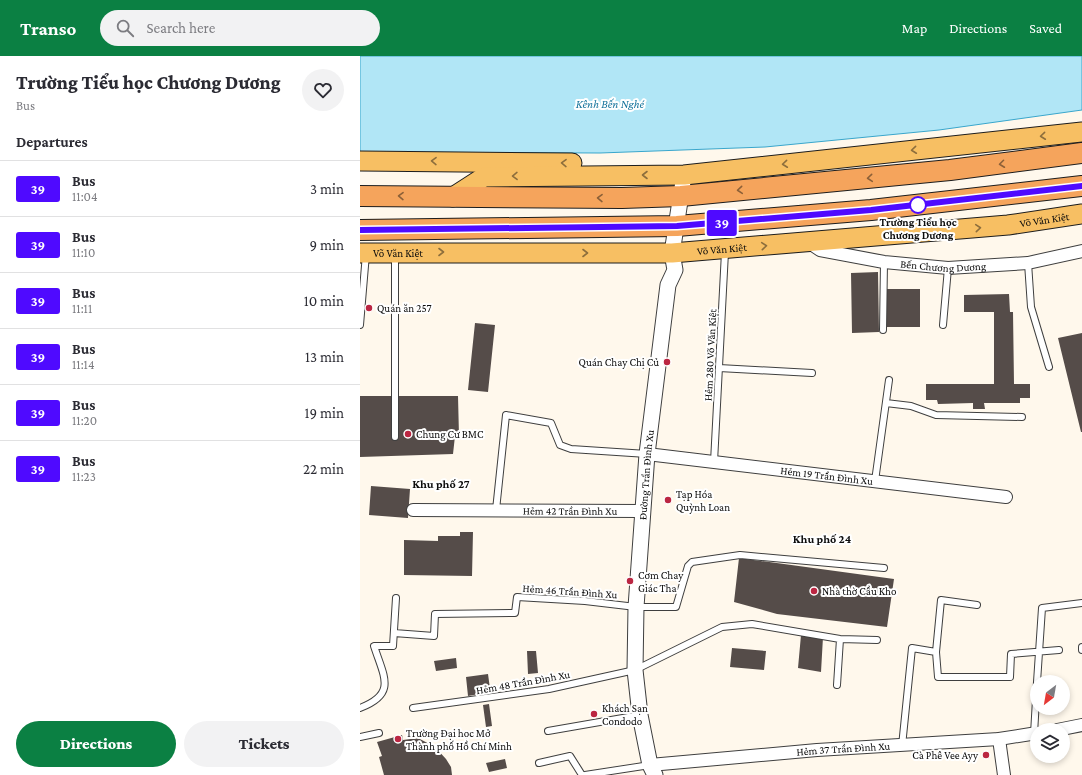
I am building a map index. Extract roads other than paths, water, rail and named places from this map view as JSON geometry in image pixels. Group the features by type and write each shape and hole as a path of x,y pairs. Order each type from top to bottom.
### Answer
{"highway":[{"path":"360,196 622,198 681,196 950,170 1082,153"},
{"name":"Võ Văn Kiệt","path":"360,230 677,226 871,210 1082,186"}],"main road":[{"path":"454,197 484,177 684,175 1082,132"},
{"path":"360,161 588,163 615,176"},
{"name":"Võ Văn Kiệt","path":"363,253 672,253 1008,225 1082,214"}],"street":[{"name":"Đường Trần Ðình Xu","path":"653,770 640,715 635,670 636,607 647,454 668,285 675,270 672,253 684,175"},
{"name":"Bến Chương Dương","path":"808,242 820,250 884,262 948,268 1028,263 1082,251"},
{"name":"Hẻm 19 Trần Ðình Xu","path":"647,454 1006,497"},
{"name":"Hẻm 42 Trần Ðình Xu","path":"413,510 643,511"},
{"path":"1070,727 1082,725"},
{"name":"Hẻm 37 Trần Ðình Xu","path":"653,770 817,750 902,746 999,739 1030,735"},
{"path":"999,739 1004,775"}],"lane":[{"name":"Hẻm 280 Võ Văn Kiệt","path":"714,462 726,249"},
{"path":"395,252 395,437"},
{"path":"360,325 363,253"},
{"path":"883,330 884,262"},
{"path":"1028,263 1031,307 1049,367"},
{"path":"943,325 948,268"},
{"path":"719,368 812,373"},
{"path":"875,481 889,380"},
{"path":"886,404 911,406 943,416 1022,417"},
{"path":"496,510 506,415 551,423 560,445 571,450 647,454"},
{"path":"636,607 676,607 688,566 692,562 740,555 884,568"},
{"path":"360,708 381,697 385,688 384,677 374,646 393,646 396,598"},
{"name":"Hẻm 46 Trần Ðình Xu","path":"394,633 434,636 435,614 515,613 517,598 585,601 636,607"},
{"path":"977,605 941,600 936,652 938,677 1010,678 1011,654 1059,650"},
{"path":"1037,675 1042,608 1082,603"},
{"name":"Hẻm 48 Trần Ðình Xu","path":"413,708 549,689 635,670 722,627 752,624 840,639 877,640"},
{"path":"837,685 840,639"},
{"path":"902,746 912,648 936,652"},
{"path":"548,731 640,715"},
{"path":"360,737 379,732"},
{"path":"539,763 570,756 582,775"},
{"path":"585,775 653,770"}],"water":[{"name":"Kênh Bến Nghé","path":"360,56 1082,56 1082,110 939,130 765,147 600,153 360,152"}],"place":[{"name":"Trường Tiểu học Chương Dương","path":"918,205"},
{"name":"Quán ăn 257","path":"369,308"},
{"name":"Quán Chay Chị Củ","path":"667,362"},
{"name":"Chung Cư BMC","path":"408,434"},
{"name":"Tạp Hóa Quỳnh Loan","path":"668,500"},
{"name":"Cơm Chay Giác Tha","path":"630,581"},
{"name":"Nhà thờ Cầu Kho","path":"814,591"},
{"name":"Khách Sạn Condodo","path":"594,714"},
{"name":"Trường Đại học Mở Thành phố Hồ Chí Minh","path":"398,739"},
{"name":"Cà Phê Vee Ayy","path":"986,755"}],"district":[{"name":"Khu phố 27","path":"441,484"},
{"name":"Khu phố 24","path":"822,539"}]}
